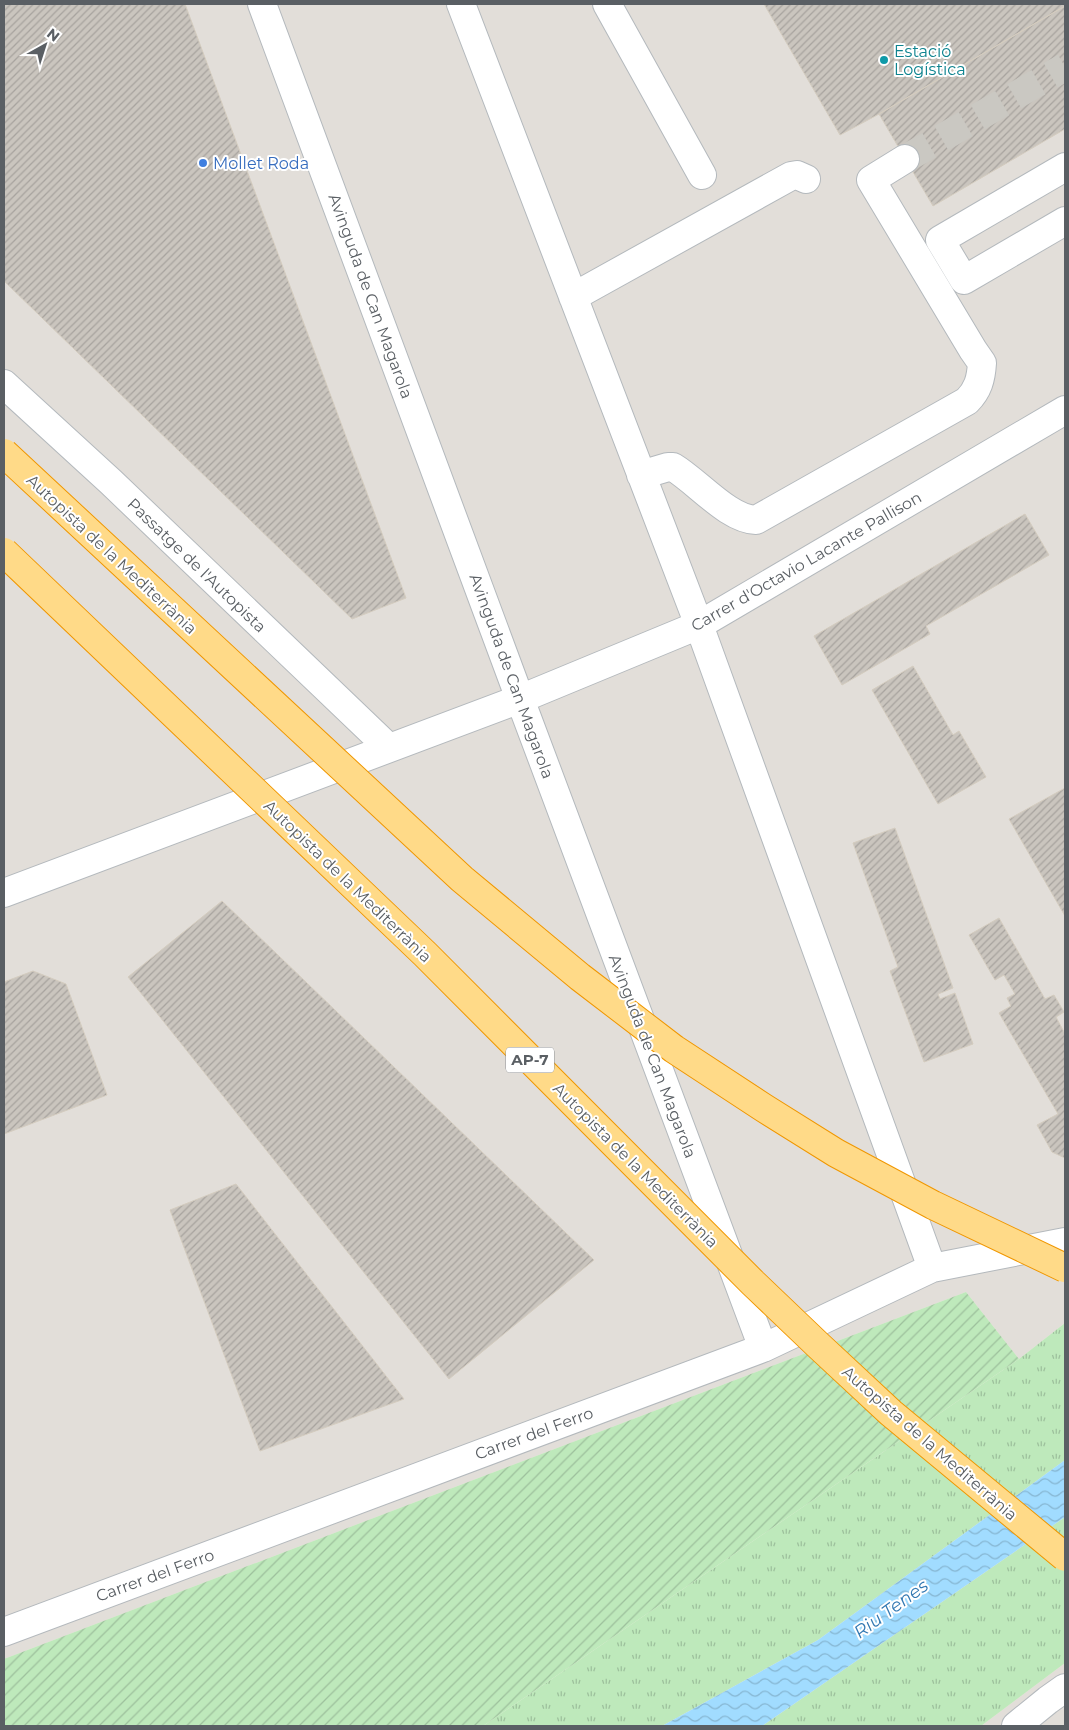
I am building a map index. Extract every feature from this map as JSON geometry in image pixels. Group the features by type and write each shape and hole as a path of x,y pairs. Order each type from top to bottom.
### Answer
{"highway":[{"name":"Autopista de la Mediterrània","path":"4,453 462,879 588,983 674,1049 836,1153 932,1205 1065,1268"},
{"name":"Autopista de la Mediterrània","path":"4,552 424,954 753,1283 813,1340 891,1413 1065,1557"}],"street":[{"name":"Avinguda de Can Magarola","path":"262,4 763,1348"},
{"path":"460,4 699,626 932,1268"},
{"path":"607,4 702,175"},
{"path":"641,475 668,467 673,468 732,512 748,520 756,520 966,401 974,393 981,378 982,363 870,180 905,159"},
{"path":"1065,167 940,240 964,280 1065,221"},
{"path":"573,297 791,176 797,175 806,179"},
{"name":"Passatge de l'Autopista","path":"4,384 110,482 389,748"},
{"name":"Carrer d'Octavio Lacante Pallison","path":"4,892 520,699 699,626 1065,410"},
{"name":"Carrer del Ferro","path":"4,1632 763,1348 932,1268 1065,1242"},
{"path":"1016,1726 1065,1688"}],"shaded area":[{"path":"4,4 1065,4 1065,1323 1019,1359 966,1292 4,1659"},
{"path":"1065,1663 1065,1726 981,1726"}],"green space":[{"path":"966,1292 1019,1359 483,1726 4,1726 4,1659"},
{"path":"1065,1323 1065,1460 818,1640 662,1726 483,1726 1019,1359"},
{"path":"1065,1517 1065,1663 981,1726 762,1726"}],"water":[{"name":"Riu Tenes","path":"1065,1460 1065,1517 762,1726 662,1726 818,1640"}],"building":[{"path":"4,4 185,4 406,598 352,619 4,281"},
{"name":"Estació Logística","path":"764,4 1065,4 1065,6 840,135"},
{"path":"1065,6 1065,129 933,206 879,114"},
{"path":"1025,514 1049,555 926,626 930,634 842,685 814,636"},
{"path":"913,666 953,735 959,731 986,777 938,804 872,690"},
{"path":"1065,788 1065,916 1009,819"},
{"path":"895,828 953,988 938,994 940,999 955,993 973,1044 924,1062 890,971 898,967 853,843"},
{"path":"222,901 594,1260 449,1379 128,977"},
{"path":"999,918 1045,999 1054,995 1064,1012 1056,1017 1065,1034 1065,1158 1052,1152 1037,1125 1058,1114 999,1013 1011,1006 1007,998 1015,994 1004,975 995,980 969,935"},
{"path":"33,971 66,984 107,1095 4,1134 4,982"},
{"path":"236,1184 404,1399 260,1451 170,1210"}],"tunnel":[{"path":"905,159 1065,67"}],"place":[{"name":"Estació Logística","path":"884,60"},
{"name":"Mollet Roda","path":"203,163"}]}
